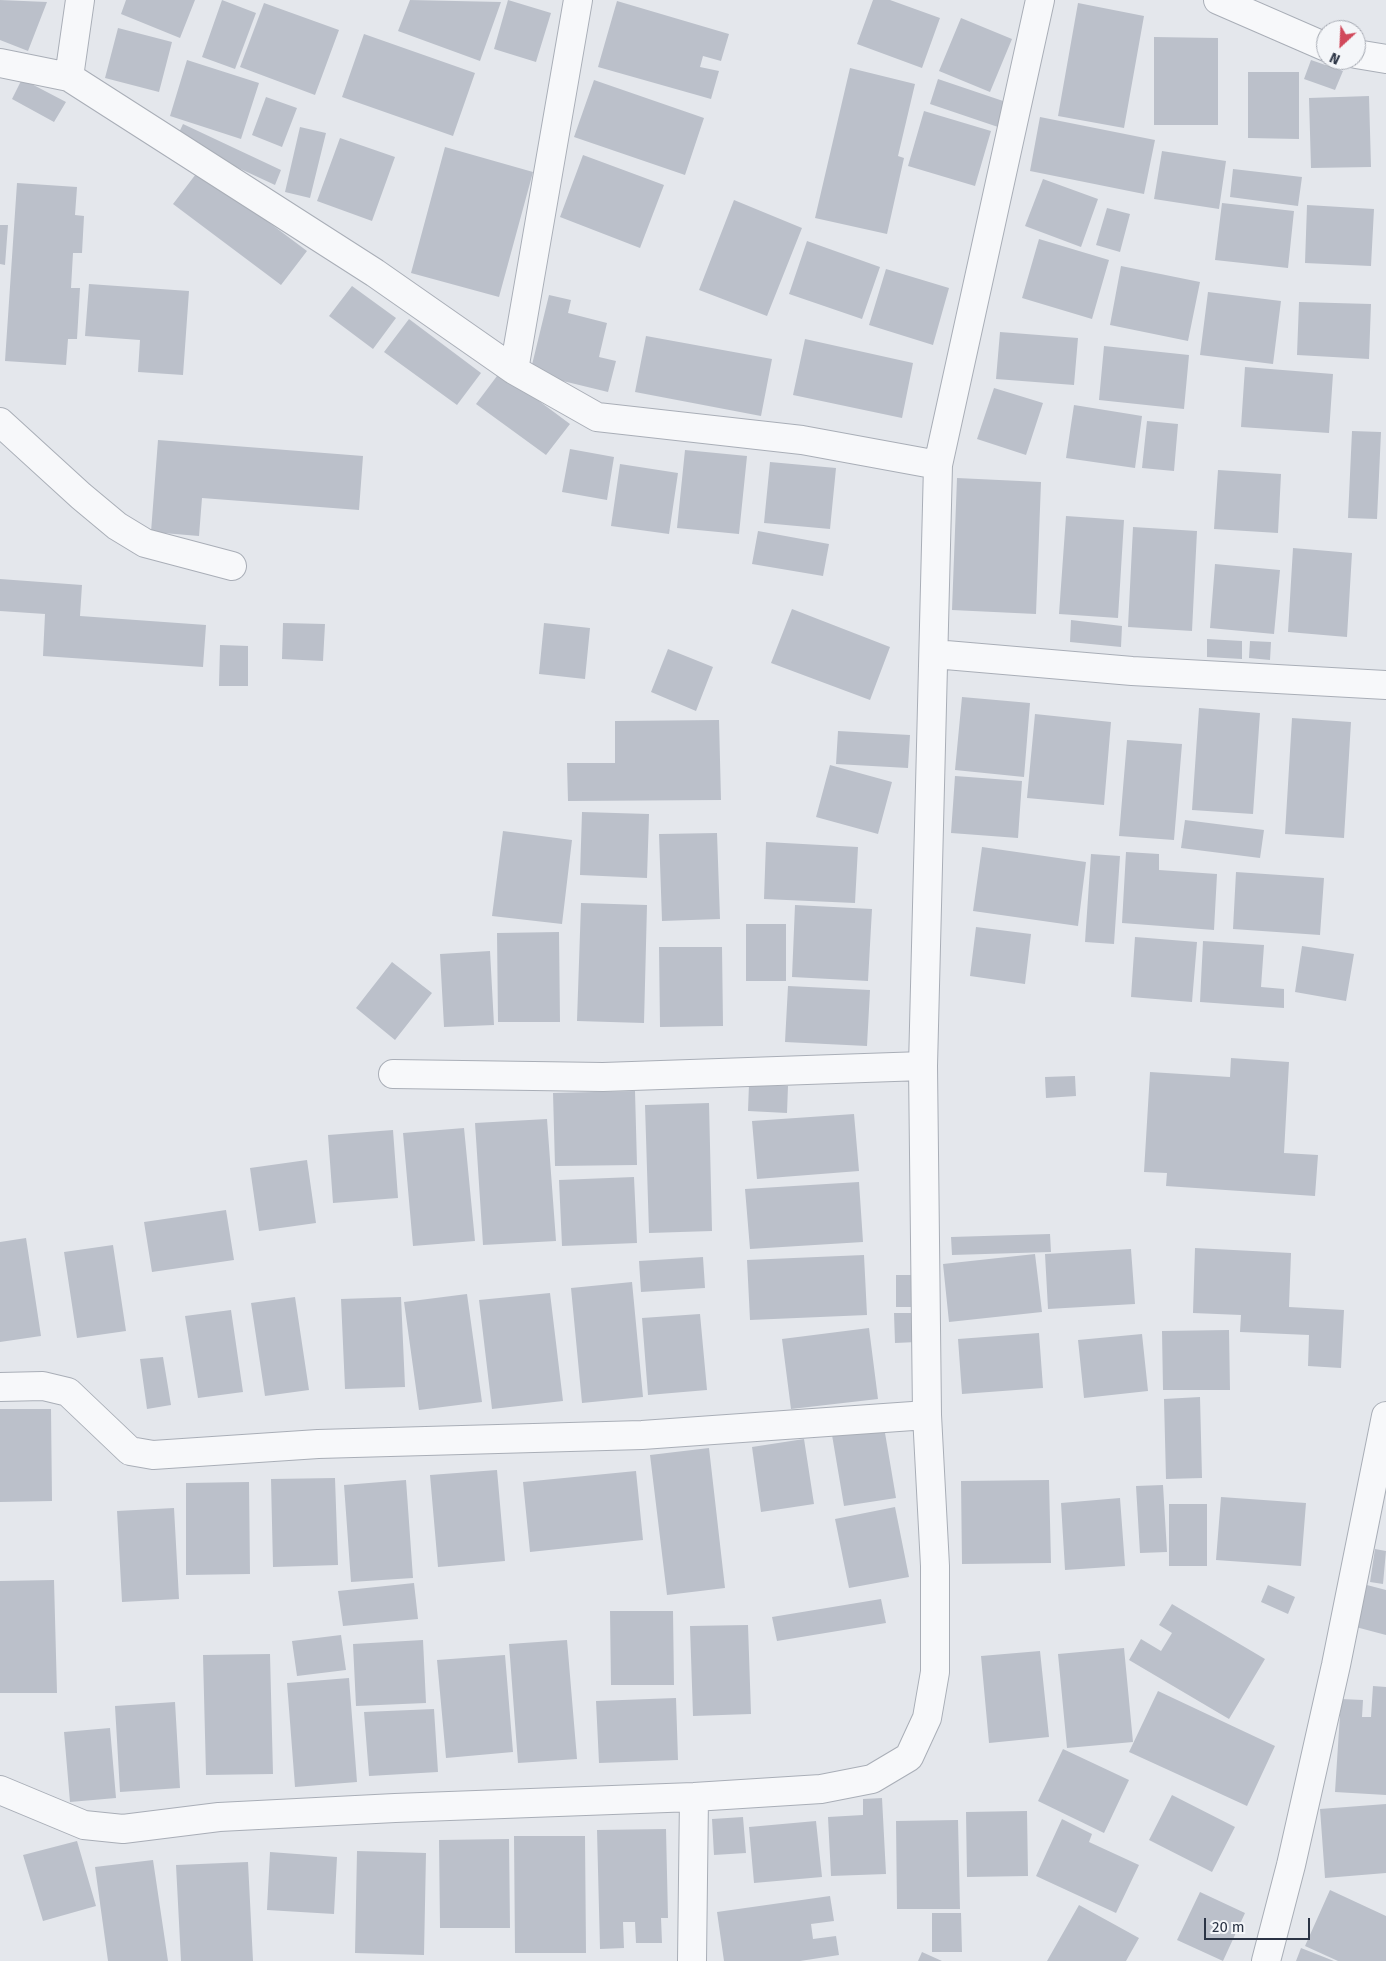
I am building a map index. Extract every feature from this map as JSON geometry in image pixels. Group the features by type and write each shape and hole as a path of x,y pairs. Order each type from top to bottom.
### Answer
{"street":[{"path":"69,77 80,0"},
{"path":"514,370 578,0"},
{"path":"0,1790 84,1825 123,1829 219,1817 694,1796 821,1788 872,1779 909,1757 927,1718 935,1672 935,1566 927,1415 923,1066 938,465 1040,0"},
{"path":"1218,0 1316,43"},
{"path":"1366,56 1386,61"},
{"path":"0,64 69,77 375,273 514,370 597,417 802,440 938,465"},
{"path":"0,422 81,496 118,526 145,543 232,566"},
{"path":"934,654 1132,671 1386,685"},
{"path":"393,1074 602,1078 923,1066"},
{"path":"0,1388 43,1386 68,1392 130,1451 153,1455 318,1444 642,1436 927,1415"},
{"path":"1266,1961 1291,1865 1336,1665 1386,1416"},
{"path":"692,1961 694,1796"}],"building":[{"path":"0,0 47,2 28,51 0,40"},
{"path":"126,0 195,0 180,38 121,14"},
{"path":"222,0 256,13 235,69 202,57"},
{"path":"410,0 501,2 480,61 398,31"},
{"path":"508,0 551,13 536,62 494,49"},
{"path":"873,0 890,0 940,18 922,68 857,44"},
{"path":"617,1 729,34 721,61 703,56 700,67 719,71 711,99 598,67"},
{"path":"264,3 339,30 315,95 240,67"},
{"path":"1078,3 1144,16 1124,128 1058,116"},
{"path":"961,18 1012,39 990,92 939,71"},
{"path":"118,28 172,42 159,92 105,78"},
{"path":"364,34 475,73 453,136 342,97"},
{"path":"1154,37 1218,38 1218,125 1154,125"},
{"path":"187,60 259,83 241,139 170,116"},
{"path":"1311,60 1316,62 1316,70 1343,71 1335,90 1304,79"},
{"path":"850,68 915,84 898,156 904,158 887,234 815,218"},
{"path":"1248,72 1299,72 1299,139 1248,138"},
{"path":"22,79 66,102 54,122 12,99"},
{"path":"938,79 1009,103 1001,128 930,104"},
{"path":"594,80 704,118 685,175 574,137"},
{"path":"1369,96 1371,167 1311,168 1309,98"},
{"path":"266,97 297,108 282,147 252,135"},
{"path":"924,111 991,131 975,186 908,166"},
{"path":"1040,117 1155,140 1144,194 1030,171"},
{"path":"183,124 281,170 275,185 176,139"},
{"path":"300,127 326,133 310,198 285,192"},
{"path":"340,138 395,157 372,221 317,201"},
{"path":"445,147 533,172 499,297 411,273"},
{"path":"1162,151 1226,161 1219,209 1154,199"},
{"path":"583,155 664,185 640,248 560,217"},
{"path":"1233,169 1302,177 1298,206 1230,197"},
{"path":"199,170 307,251 281,285 173,204"},
{"path":"1043,179 1098,199 1081,247 1025,226"},
{"path":"17,183 77,187 75,215 84,216 82,253 73,253 71,288 80,288 77,339 68,339 66,365 5,361"},
{"path":"734,200 802,228 767,316 699,290"},
{"path":"1222,203 1294,211 1288,268 1215,260"},
{"path":"1307,205 1374,209 1371,266 1305,263"},
{"path":"1107,208 1130,214 1120,252 1096,245"},
{"path":"0,225 8,225 5,265 0,264"},
{"path":"1039,239 1109,260 1092,319 1022,298"},
{"path":"807,241 880,267 862,319 789,294"},
{"path":"1121,266 1200,282 1188,341 1110,325"},
{"path":"886,269 949,288 933,345 869,325"},
{"path":"89,284 189,291 183,375 138,372 140,340 85,336"},
{"path":"352,286 396,318 373,349 329,316"},
{"path":"1208,292 1281,301 1273,364 1200,355"},
{"path":"549,295 571,300 568,313 607,323 599,357 616,361 608,392 530,373"},
{"path":"1299,302 1371,304 1369,359 1297,355"},
{"path":"409,319 481,373 457,405 384,352"},
{"path":"1000,332 1078,338 1074,385 996,379"},
{"path":"646,336 772,359 761,416 635,392"},
{"path":"805,339 913,363 902,418 793,395"},
{"path":"1104,346 1189,355 1184,409 1099,400"},
{"path":"1245,367 1333,374 1329,433 1241,427"},
{"path":"500,372 570,424 546,455 476,404"},
{"path":"994,388 1043,403 1026,455 977,439"},
{"path":"1074,405 1142,416 1135,468 1066,458"},
{"path":"1147,421 1178,424 1174,471 1142,468"},
{"path":"1352,431 1381,432 1377,519 1348,518"},
{"path":"158,440 363,456 359,510 202,498 199,536 151,532"},
{"path":"570,449 614,457 607,500 562,492"},
{"path":"685,450 747,456 739,534 677,528"},
{"path":"770,462 836,468 830,529 764,523"},
{"path":"620,464 678,473 669,534 611,526"},
{"path":"1218,470 1281,474 1278,533 1214,529"},
{"path":"957,478 1041,482 1036,614 952,610"},
{"path":"1066,516 1124,520 1118,618 1059,614"},
{"path":"1133,527 1197,531 1192,631 1128,627"},
{"path":"758,531 829,544 823,576 752,564"},
{"path":"1293,548 1352,553 1347,637 1288,632"},
{"path":"1215,564 1280,570 1274,634 1210,628"},
{"path":"0,579 82,585 80,616 206,625 203,667 43,656 45,614 0,611"},
{"path":"792,609 890,647 870,700 771,663"},
{"path":"1071,620 1122,626 1121,647 1070,642"},
{"path":"283,623 325,624 323,661 282,659"},
{"path":"544,623 590,628 585,679 539,674"},
{"path":"1207,639 1242,641 1242,659 1207,657"},
{"path":"1250,641 1271,642 1270,660 1249,658"},
{"path":"220,645 248,646 248,686 219,686"},
{"path":"668,649 713,667 696,711 651,692"},
{"path":"962,697 1030,703 1024,777 955,770"},
{"path":"1199,708 1260,713 1253,814 1192,810"},
{"path":"1035,714 1111,722 1104,805 1027,798"},
{"path":"1292,718 1351,722 1344,838 1285,834"},
{"path":"719,720 721,800 568,801 567,763 615,763 615,721"},
{"path":"838,731 910,735 908,768 836,764"},
{"path":"1127,740 1182,744 1174,840 1119,836"},
{"path":"830,765 892,782 878,834 816,817"},
{"path":"955,776 1022,781 1018,838 951,833"},
{"path":"582,812 649,814 647,878 580,875"},
{"path":"1185,820 1264,830 1260,858 1181,848"},
{"path":"503,831 572,840 562,924 492,916"},
{"path":"717,833 720,919 662,921 659,834"},
{"path":"766,842 858,847 855,903 764,899"},
{"path":"982,847 1086,862 1078,926 973,911"},
{"path":"1126,852 1159,854 1159,870 1217,874 1214,930 1122,923"},
{"path":"1091,854 1120,856 1114,944 1085,942"},
{"path":"1236,872 1324,878 1320,935 1233,929"},
{"path":"581,903 647,905 644,1023 577,1021"},
{"path":"795,905 872,909 868,981 792,977"},
{"path":"746,924 786,924 786,981 746,981"},
{"path":"976,927 1031,934 1025,984 970,976"},
{"path":"559,932 560,1022 498,1022 497,933"},
{"path":"1135,937 1197,942 1192,1002 1131,997"},
{"path":"1203,941 1264,945 1261,987 1284,989 1284,1008 1200,1002"},
{"path":"1302,946 1354,954 1346,1001 1295,992"},
{"path":"659,947 722,947 723,1026 660,1027"},
{"path":"490,951 494,1025 444,1027 440,954"},
{"path":"392,962 432,993 395,1040 356,1008"},
{"path":"788,986 870,990 867,1046 785,1042"},
{"path":"1231,1058 1289,1062 1284,1153 1318,1155 1315,1196 1166,1186 1167,1173 1144,1172 1150,1072 1230,1077"},
{"path":"1075,1076 1076,1096 1046,1098 1045,1077"},
{"path":"749,1084 788,1086 787,1113 748,1111"},
{"path":"635,1091 637,1165 555,1166 553,1093"},
{"path":"709,1103 712,1231 649,1233 645,1105"},
{"path":"854,1114 859,1171 757,1179 752,1121"},
{"path":"547,1119 556,1241 483,1245 475,1123"},
{"path":"464,1128 475,1241 413,1246 403,1133"},
{"path":"393,1130 398,1198 333,1203 328,1135"},
{"path":"307,1160 316,1223 259,1231 250,1168"},
{"path":"634,1177 637,1243 562,1246 559,1180"},
{"path":"859,1182 863,1242 750,1249 745,1189"},
{"path":"226,1210 234,1260 152,1272 144,1222"},
{"path":"1050,1234 1051,1252 952,1255 951,1237"},
{"path":"26,1238 41,1336 0,1342 0,1242"},
{"path":"113,1245 126,1331 77,1338 64,1252"},
{"path":"1195,1248 1291,1253 1289,1307 1344,1310 1341,1368 1308,1366 1309,1335 1240,1332 1241,1315 1193,1313"},
{"path":"1131,1249 1135,1304 1048,1309 1045,1254"},
{"path":"1035,1254 1042,1312 949,1322 943,1264"},
{"path":"864,1255 867,1315 750,1320 747,1260"},
{"path":"703,1257 705,1288 641,1292 639,1261"},
{"path":"896,1275 916,1275 917,1307 896,1307"},
{"path":"632,1282 643,1397 582,1403 571,1288"},
{"path":"550,1293 563,1401 492,1409 479,1300"},
{"path":"467,1294 482,1402 419,1410 404,1302"},
{"path":"295,1297 309,1390 265,1396 251,1303"},
{"path":"401,1297 405,1387 345,1389 341,1299"},
{"path":"231,1310 243,1392 198,1398 185,1316"},
{"path":"894,1313 916,1313 917,1342 895,1343"},
{"path":"700,1314 707,1390 648,1395 642,1318"},
{"path":"869,1328 878,1399 791,1409 782,1339"},
{"path":"1229,1330 1230,1390 1163,1390 1162,1331"},
{"path":"1039,1333 1043,1388 962,1394 958,1339"},
{"path":"1142,1334 1148,1391 1084,1398 1078,1340"},
{"path":"163,1357 171,1405 147,1409 140,1359"},
{"path":"1200,1397 1202,1478 1166,1479 1164,1399"},
{"path":"0,1409 51,1409 52,1501 0,1502"},
{"path":"884,1427 896,1498 844,1506 832,1435"},
{"path":"804,1439 814,1504 761,1512 752,1447"},
{"path":"709,1448 725,1588 667,1595 650,1455"},
{"path":"497,1470 505,1561 438,1567 430,1475"},
{"path":"636,1471 643,1540 530,1552 523,1482"},
{"path":"335,1478 338,1565 273,1567 271,1479"},
{"path":"406,1480 413,1578 351,1582 344,1485"},
{"path":"1049,1480 1051,1563 962,1564 961,1481"},
{"path":"249,1482 250,1574 186,1575 186,1483"},
{"path":"1163,1485 1167,1552 1140,1553 1136,1486"},
{"path":"1221,1497 1306,1503 1301,1566 1216,1560"},
{"path":"1120,1498 1125,1566 1065,1570 1061,1503"},
{"path":"1169,1504 1207,1504 1207,1566 1169,1566"},
{"path":"895,1507 909,1577 849,1588 835,1519"},
{"path":"174,1508 179,1599 122,1602 117,1511"},
{"path":"1375,1549 1386,1551 1383,1584 1370,1582"},
{"path":"54,1580 57,1693 0,1693 0,1581"},
{"path":"414,1583 418,1619 343,1626 338,1591"},
{"path":"1363,1584 1386,1590 1386,1635 1352,1626"},
{"path":"1268,1585 1295,1597 1288,1614 1261,1602"},
{"path":"881,1599 886,1623 777,1641 772,1617"},
{"path":"1172,1604 1265,1659 1229,1719 1129,1660 1141,1639 1161,1651 1172,1633 1159,1625"},
{"path":"610,1611 673,1611 674,1685 611,1685"},
{"path":"748,1625 751,1714 693,1716 690,1626"},
{"path":"341,1635 346,1670 297,1676 292,1641"},
{"path":"423,1640 426,1703 356,1706 353,1644"},
{"path":"567,1640 577,1759 518,1763 509,1644"},
{"path":"1124,1648 1133,1742 1067,1748 1058,1654"},
{"path":"1040,1651 1049,1737 989,1743 981,1656"},
{"path":"270,1654 273,1774 206,1775 203,1655"},
{"path":"505,1655 513,1752 446,1758 437,1660"},
{"path":"349,1678 357,1782 295,1787 287,1683"},
{"path":"1373,1686 1386,1687 1386,1795 1335,1792 1341,1699 1363,1700 1362,1717 1371,1717"},
{"path":"1158,1691 1275,1746 1247,1806 1129,1752"},
{"path":"676,1698 678,1760 599,1763 596,1701"},
{"path":"175,1702 180,1788 120,1792 115,1706"},
{"path":"434,1709 438,1772 369,1776 364,1712"},
{"path":"110,1728 116,1798 70,1802 64,1732"},
{"path":"1063,1749 1129,1780 1104,1833 1038,1801"},
{"path":"1172,1795 1235,1827 1212,1872 1149,1840"},
{"path":"882,1798 886,1874 831,1876 828,1817 863,1815 863,1799"},
{"path":"1386,1804 1386,1873 1325,1878 1320,1809"},
{"path":"1027,1811 1028,1876 967,1877 966,1812"},
{"path":"743,1817 746,1853 714,1855 712,1819"},
{"path":"1062,1819 1092,1834 1089,1842 1139,1865 1116,1913 1036,1876"},
{"path":"958,1820 960,1909 897,1909 896,1821"},
{"path":"816,1821 822,1877 754,1883 749,1827"},
{"path":"666,1829 668,1918 661,1918 662,1943 636,1943 635,1922 623,1922 624,1948 600,1949 597,1830"},
{"path":"514,1836 585,1836 586,1953 515,1953"},
{"path":"509,1839 510,1928 440,1928 439,1840"},
{"path":"77,1841 96,1906 43,1921 23,1855"},
{"path":"357,1851 426,1853 424,1955 355,1953"},
{"path":"270,1852 337,1857 334,1914 267,1910"},
{"path":"153,1860 168,1961 108,1961 95,1867"},
{"path":"248,1862 253,1961 181,1961 176,1865"},
{"path":"1330,1890 1386,1916 1386,1961 1338,1961 1305,1946"},
{"path":"1200,1892 1245,1913 1223,1961 1177,1940"},
{"path":"830,1896 834,1921 811,1924 813,1939 836,1936 839,1955 800,1961 724,1961 717,1912"},
{"path":"1079,1905 1139,1938 1126,1961 1047,1961"},
{"path":"932,1913 961,1913 962,1952 932,1952"},
{"path":"1301,1948 1334,1961 1296,1961"},
{"path":"922,1952 942,1961 918,1961"}]}
